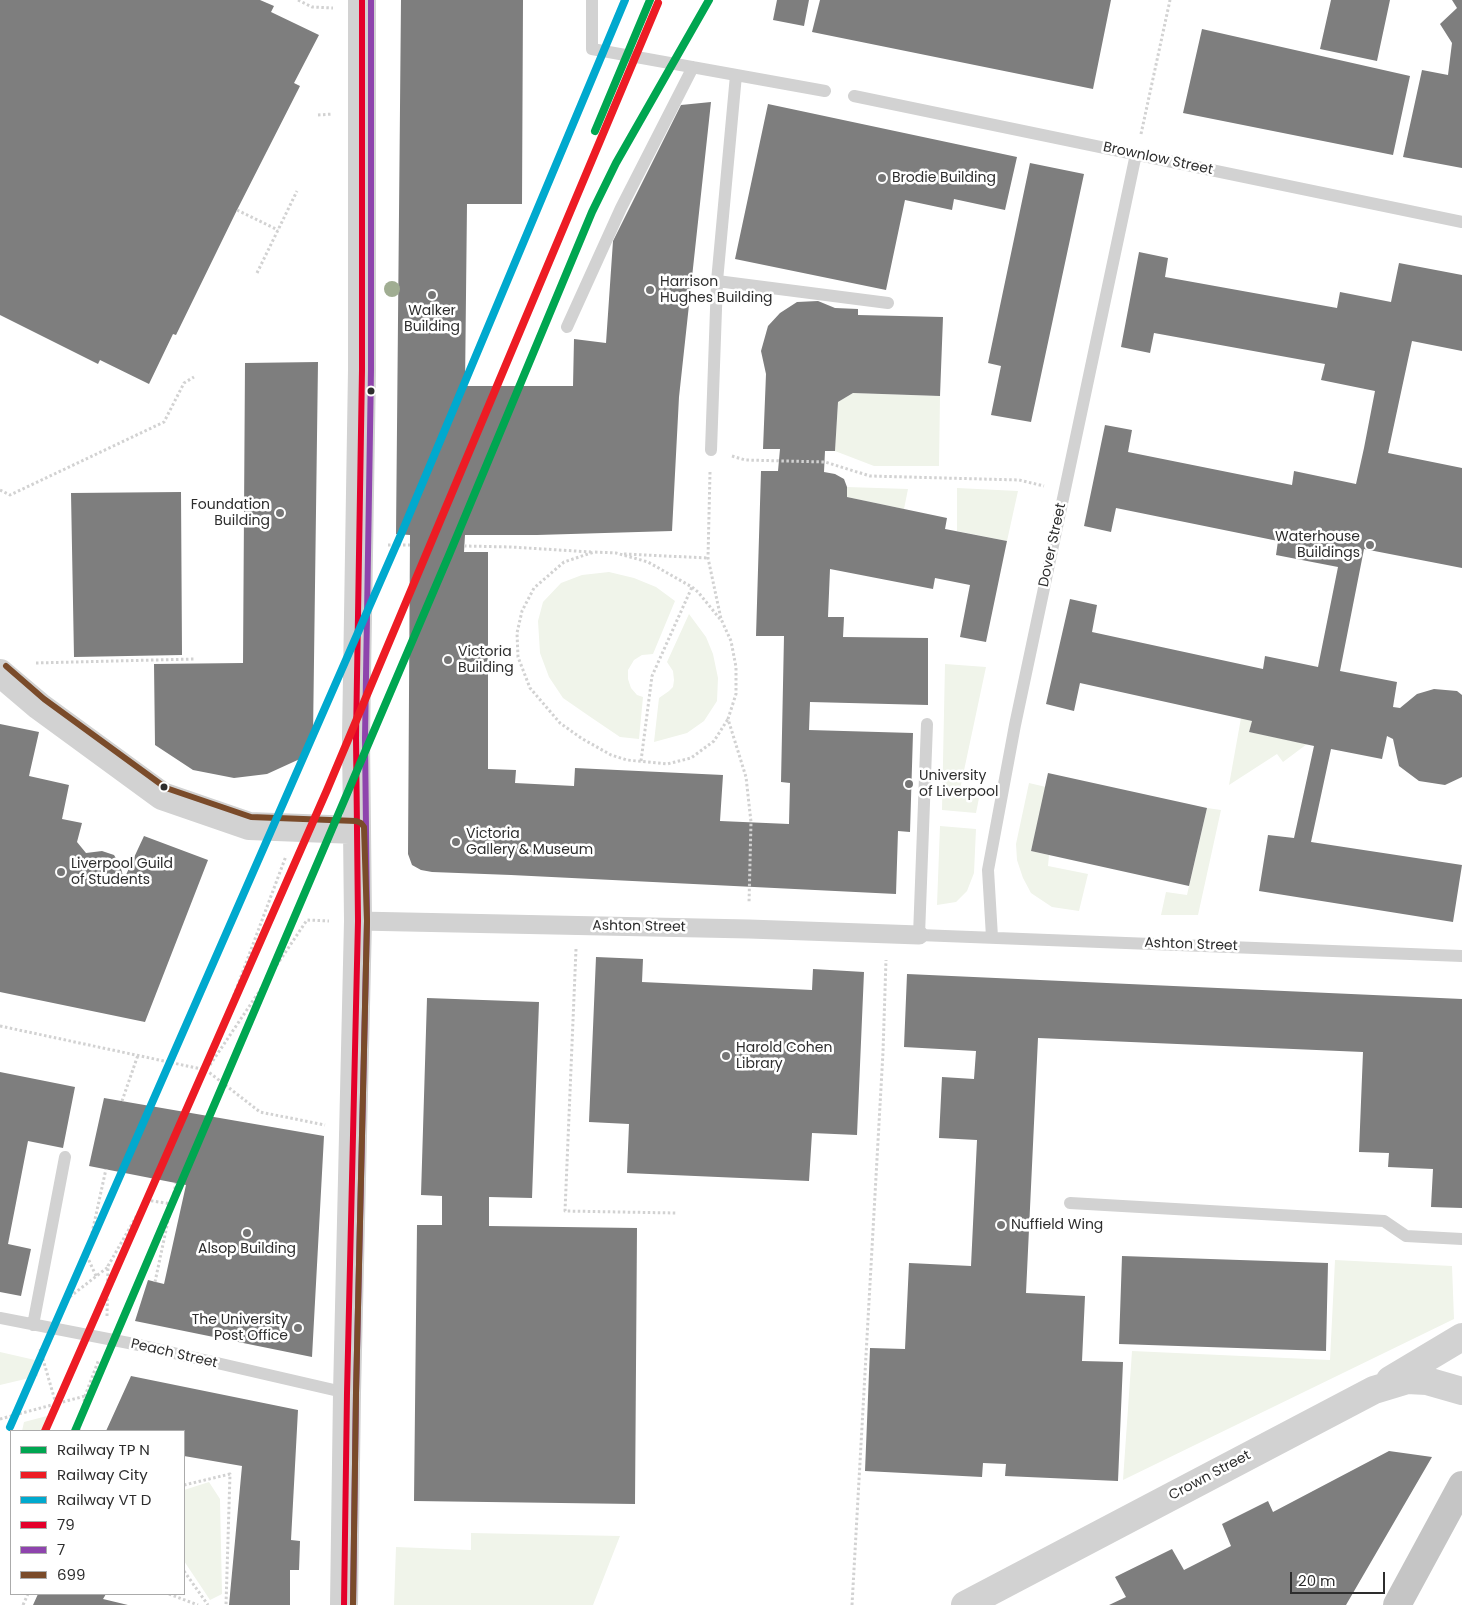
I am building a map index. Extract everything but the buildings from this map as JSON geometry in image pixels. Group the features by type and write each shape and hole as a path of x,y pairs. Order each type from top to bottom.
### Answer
{"main road":[{"path":"1396,1605 1462,1484"}],"street":[{"path":"344,1605 358,921 356,728 362,370 362,0"},
{"path":"0,673 39,706 162,796 249,826 356,830"},
{"name":"Ashton Street","path":"358,921 920,935"},
{"path":"1374,1390 1462,1337"},
{"name":"Crown Street","path":"964,1605 1374,1390 1407,1380 1427,1381 1462,1391"}],"lane":[{"path":"592,0 592,49 825,91"},
{"path":"567,327 621,208 693,67"},
{"path":"711,450 717,281 736,75"},
{"name":"Brownlow Street","path":"854,96 1462,222"},
{"name":"Dover Street","path":"992,937 988,870 1015,725 1136,154"},
{"path":"717,281 888,303"},
{"path":"920,935 927,724"},
{"name":"Ashton Street","path":"920,935 1462,956"},
{"path":"33,1325 65,1157"},
{"path":"1070,1202 1384,1221 1406,1236 1462,1239"},
{"name":"Peach Street","path":"0,1318 106,1339 347,1393"}],"path":[{"path":"298,0 312,7"},
{"path":"1136,154 1170,0"},
{"path":"257,273 297,190"},
{"path":"237,210 278,230"},
{"path":"0,490 10,495 164,422 184,383 194,377"},
{"path":"594,552 564,562 534,588 522,611 517,633 518,657 530,688 560,722 581,738 611,755 627,760 667,764 691,758 714,741 728,719 736,694 736,667 731,641 721,619 708,558 711,450 746,460 825,462 870,476 1019,480 1065,490"},
{"path":"464,546 708,558"},
{"path":"616,553 648,562 692,587 721,619"},
{"path":"641,761 652,676 692,587"},
{"path":"29,664 194,659"},
{"path":"728,719 746,777 751,822 750,887"},
{"path":"187,1112 206,1070 296,828"},
{"path":"206,1070 307,920 358,921"},
{"path":"576,926 565,1211 676,1213"},
{"path":"852,1605 884,1052 886,934"},
{"path":"0,1026 206,1070 260,1112 325,1125 353,1127"},
{"path":"122,1101 138,1055"},
{"path":"96,1276 87,1256 106,1169"},
{"path":"56,1404 33,1325 108,1266 156,1180"},
{"path":"155,1282 176,1183"},
{"path":"146,1200 172,1204"},
{"path":"79,1430 86,1396 106,1339 108,1266"},
{"path":"0,1419 86,1396"},
{"path":"185,1485 230,1474 226,1605"},
{"path":"185,1571 208,1605"},
{"path":"172,1595 198,1605"}],"shaded area":[{"path":"853,393 940,396 939,466 874,466 835,451 838,402"},
{"path":"847,487 908,489 904,509 847,497"},
{"path":"957,488 1018,491 1007,541 957,531"},
{"path":"609,572 634,578 656,587 675,601 653,654 642,655 634,660 628,670 631,688 637,695 643,697 639,739 620,737 563,698 549,677 540,653 538,621 543,602 561,583 582,575"},
{"path":"689,614 706,637 713,654 718,678 717,701 704,721 687,733 654,742 659,698 673,687 673,671 667,662"},
{"path":"945,664 986,667 959,794 979,798 976,813 942,810"},
{"path":"1241,718 1252,721 1249,732 1307,744 1283,762 1277,754 1229,785"},
{"path":"1029,783 1046,787 1031,851 1049,855 1048,866 1088,874 1079,911 1052,907 1031,893 1023,878 1017,860 1016,844"},
{"path":"1207,808 1221,810 1198,915 1161,915 1166,892 1187,895"},
{"path":"940,826 976,829 974,873 967,891 956,902 937,905"},
{"path":"1335,1260 1452,1266 1454,1319 1123,1480 1132,1351 1330,1360"},
{"path":"0,1352 35,1360 38,1376 0,1385"},
{"path":"47,1416 50,1430 22,1430 24,1422"},
{"path":"209,1482 220,1499 222,1594 210,1600 185,1562 185,1490"},
{"path":"471,1533 620,1536 593,1605 394,1605 396,1547 471,1550"}],"transit line":[{"name":"79","path":"344,1605 358,921 356,738 362,370 362,0"},
{"name":"7","path":"353,1605 367,921 365,738 371,370 371,0"},
{"path":"10,1427 402,532 625,0"},
{"path":"595,131 650,0"},
{"path":"75,1430 449,555 592,212 616,163 709,0"},
{"name":"699","path":"6,666 44,699 166,788 251,817 356,821 364,827 367,921 353,1605"}],"rail line":[{"name":"City","path":"45,1430 327,790 658,3"}],"place":[{"name":"Brodie Building","path":"882,178"},
{"name":"Harrison Hughes Building","path":"650,290"},
{"name":"Walker Building","path":"432,295"},
{"name":"Foundation Building","path":"280,513"},
{"name":"Waterhouse Buildings","path":"1370,545"},
{"name":"Victoria Building","path":"448,660"},
{"name":"University of Liverpool","path":"909,784"},
{"name":"Victoria Gallery & Museum","path":"456,842"},
{"name":"Liverpool Guild of Students","path":"61,872"},
{"name":"Harold Cohen Library","path":"726,1056"},
{"name":"Nuffield Wing","path":"1001,1225"},
{"name":"Alsop Building","path":"247,1233"},
{"name":"The University Post Office","path":"298,1328"}]}
